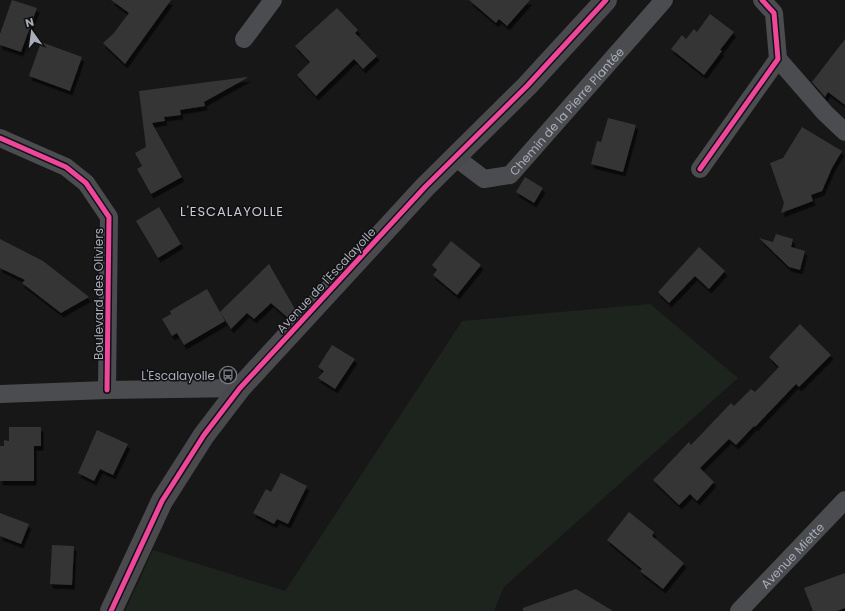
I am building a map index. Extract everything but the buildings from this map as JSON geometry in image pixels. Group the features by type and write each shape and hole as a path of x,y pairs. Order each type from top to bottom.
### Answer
{"street":[{"path":"244,39 273,0"},
{"name":"Avenue de l'Escalayolle","path":"111,611 162,501 204,435 240,388 425,187 527,86 606,0"},
{"name":"Chemin de la Pierre Plantée","path":"455,157 484,179 510,175 664,0"},
{"path":"762,0 774,13 778,59 825,113 845,132"},
{"path":"700,169 778,59"},
{"name":"Boulevard des Oliviers","path":"0,138 66,168 86,183 109,216 108,390"},
{"path":"0,394 108,390 240,388"},
{"name":"Avenue Miette","path":"739,611 845,500"}],"shaded area":[{"path":"650,304 738,378 504,587 494,611 125,611 153,550 285,591 462,321"}],"cycle path":[{"path":"111,611 162,501 204,435 240,388 425,187 527,86 606,0"},
{"path":"700,169 778,59 774,13 762,0"},
{"path":"0,138 66,167 86,183 109,217 107,390"}],"place":[{"name":"L'Escalayolle","path":"228,375"}],"district":[{"name":"L'ESCALAYOLLE","path":"232,211"}]}
